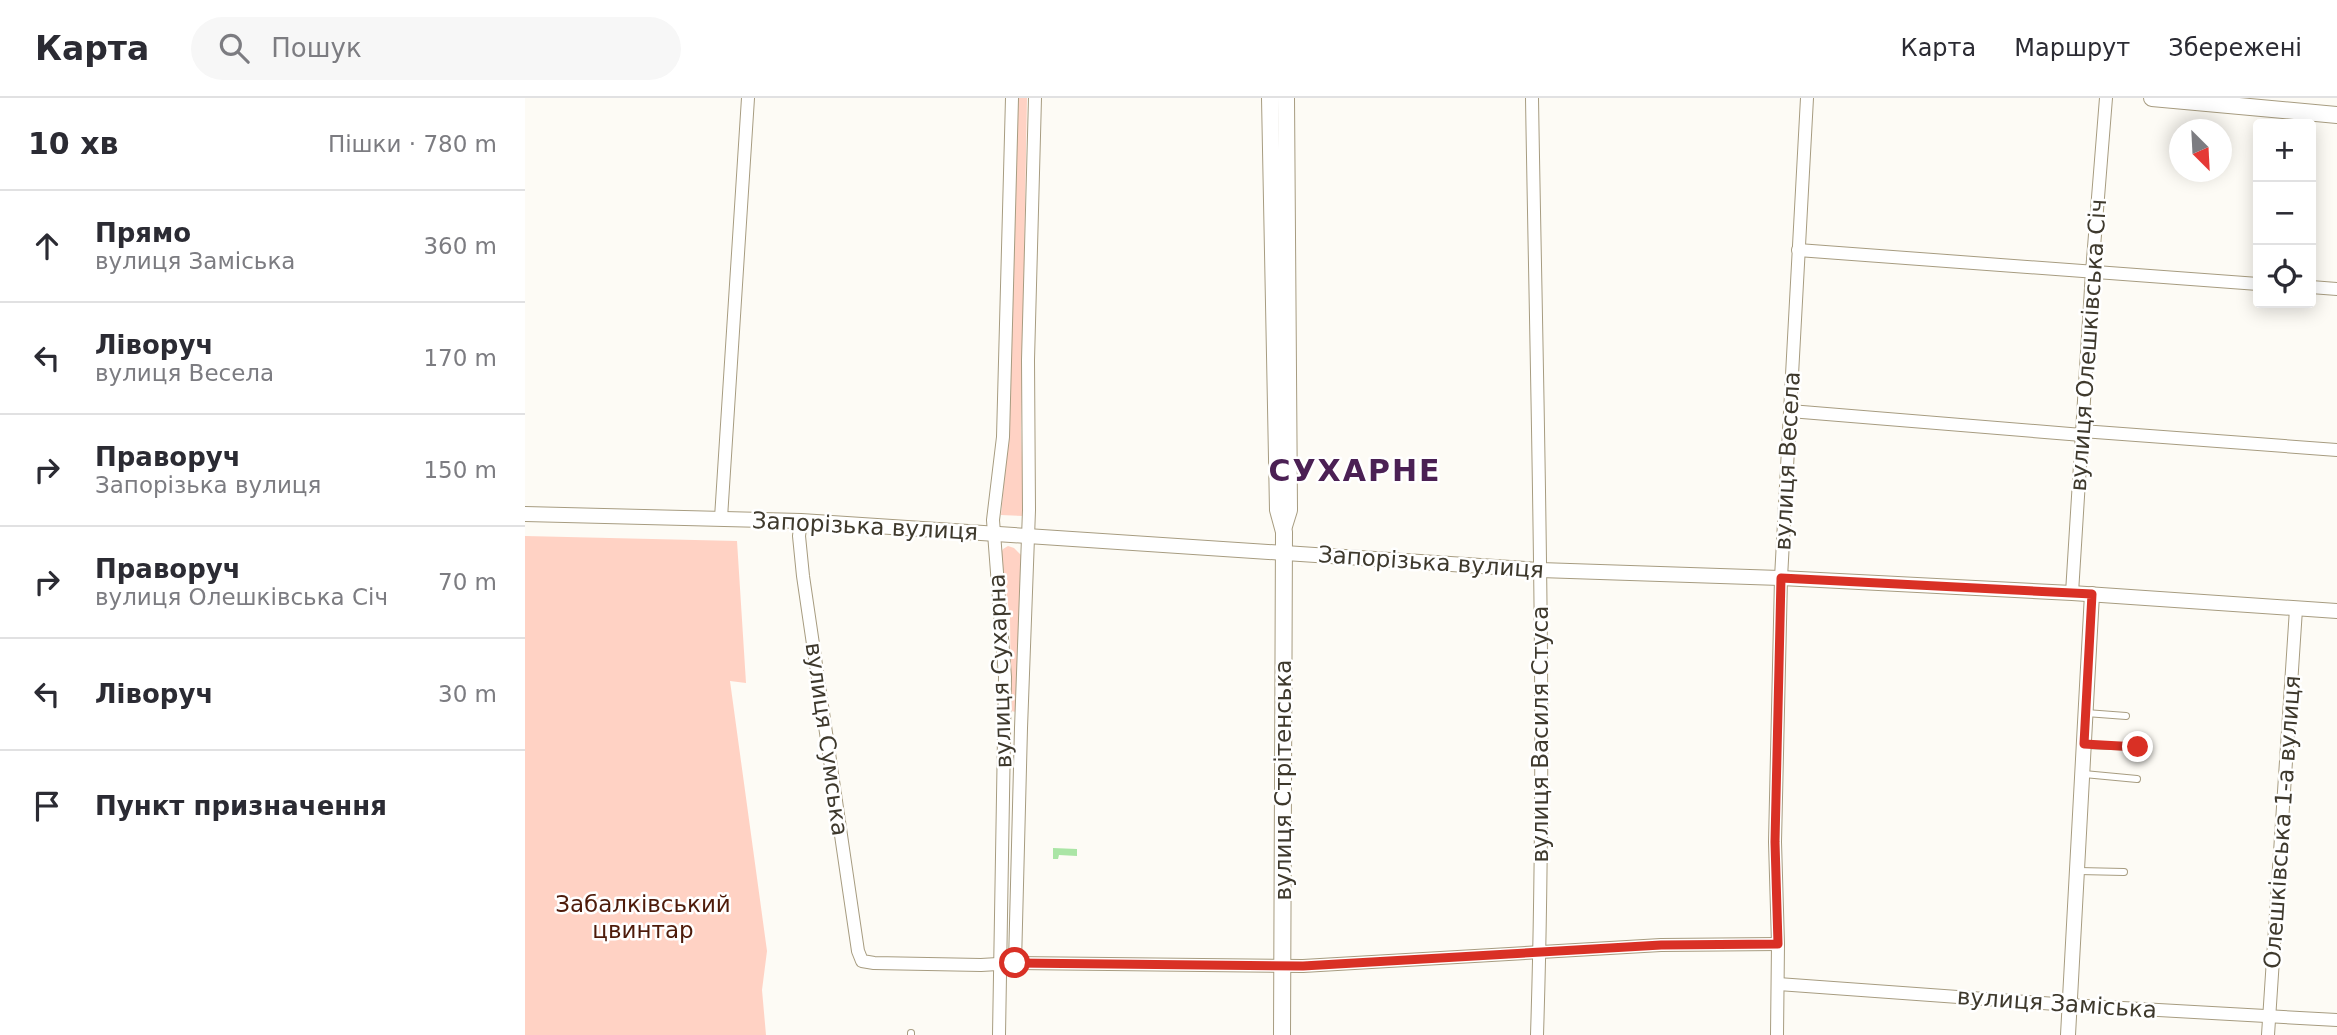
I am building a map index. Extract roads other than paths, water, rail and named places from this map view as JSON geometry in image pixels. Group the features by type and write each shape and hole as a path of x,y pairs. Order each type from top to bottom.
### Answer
{"main road":[{"name":"вулиця Стрітенська","path":"1270,98 1278,510 1284,529"},
{"name":"вулиця Стрітенська","path":"1282,1035 1284,529 1290,510 1286,98"},
{"path":"2152,98 2337,115"}],"street":[{"path":"721,518 748,98"},
{"name":"вулиця Сухарна","path":"999,1035 1006,727 1002,623 993,520 1003,437 1012,98"},
{"name":"вулиця Сухарна","path":"1015,963 1020,727 1028,536 1028,360 1035,98"},
{"name":"вулиця Василя Стуса","path":"1532,98 1540,570 1537,1035"},
{"name":"вулиця Весела","path":"1777,1035 1775,842 1781,578 1807,98"},
{"name":"вулиця Олешківська Січ","path":"2072,593 2106,98"},
{"path":"1798,250 2253,284"},
{"path":"2316,287 2337,289"},
{"path":"1790,411 2337,450"},
{"name":"Запорізька вулиця","path":"525,514 801,521 1540,570 1781,578 2092,594 2337,611"},
{"name":"вулиця Сумська","path":"801,521 799,536 803,576 859,957 862,961 874,963 1000,964"},
{"path":"2069,1035 2092,594"},
{"name":"Олешківська 1-а вулиця","path":"2267,1035 2296,608"},
{"path":"1000,964 1283,965 1661,945 1778,944"},
{"name":"вулиця Заміська","path":"1778,984 2070,1005 2337,1020"}],"lane":[{"path":"2085,713 2126,716"},
{"path":"1006,727 1020,727"},
{"path":"2084,744 2138,747"},
{"path":"2082,774 2137,779"},
{"path":"2077,871 2124,872"}],"district":[{"name":"СУХАРНЕ","path":"1355,471"}],"park label":[{"name":"Забалківський цвинтар","path":"643,917"}]}
